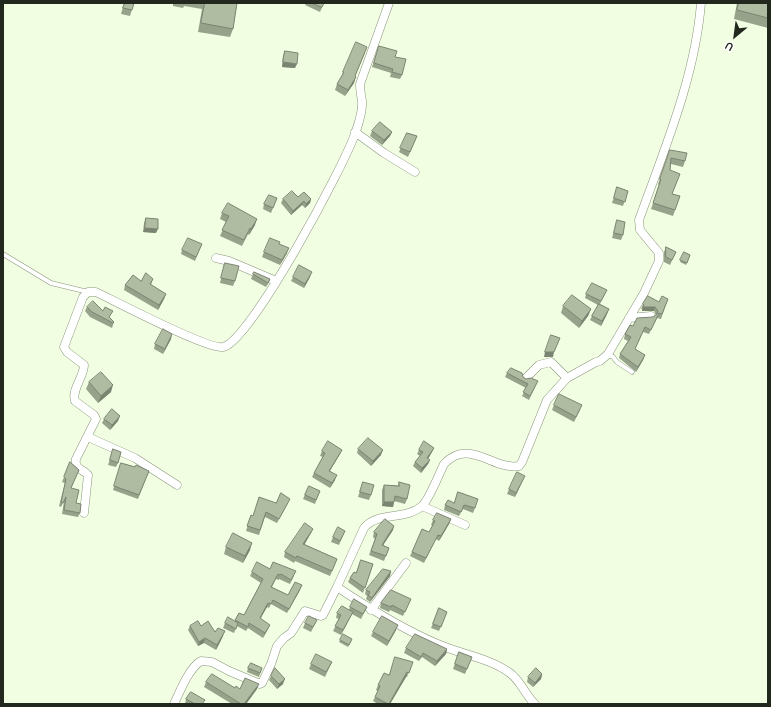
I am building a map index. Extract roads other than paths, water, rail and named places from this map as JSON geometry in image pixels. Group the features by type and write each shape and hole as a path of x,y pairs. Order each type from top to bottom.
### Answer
{"street":[{"path":"84,514 88,475 75,463 96,422 96,417 77,404 74,398 84,370 84,365 67,352 64,347 83,297 88,292 96,292 170,328 218,348 232,343 254,316 294,253 355,132 361,112 362,102 360,84 389,3"},
{"path":"174,704 190,673 201,661 212,662 228,671 260,684 262,683 279,643 291,633 305,611 321,616 323,615 364,528 369,522 403,515 422,506 444,464 449,459 456,456 474,454 511,467 521,464 548,400 567,378 600,361 608,354 644,293 658,261 659,253 640,230 639,220 684,91 693,55 701,3"},
{"path":"355,132 384,153 415,172"},
{"path":"216,258 229,261 276,281"},
{"path":"628,318 651,316"},
{"path":"526,378 540,365 551,362 567,378"},
{"path":"88,437 135,458 177,485"},
{"path":"422,506 465,525"},
{"path":"371,610 406,562"},
{"path":"336,588 371,610 416,634 442,646 485,660 510,673 517,679 528,697 535,704"}],"lane":[{"path":"5,255 51,283 88,292"},
{"path":"608,354 632,372"}]}
